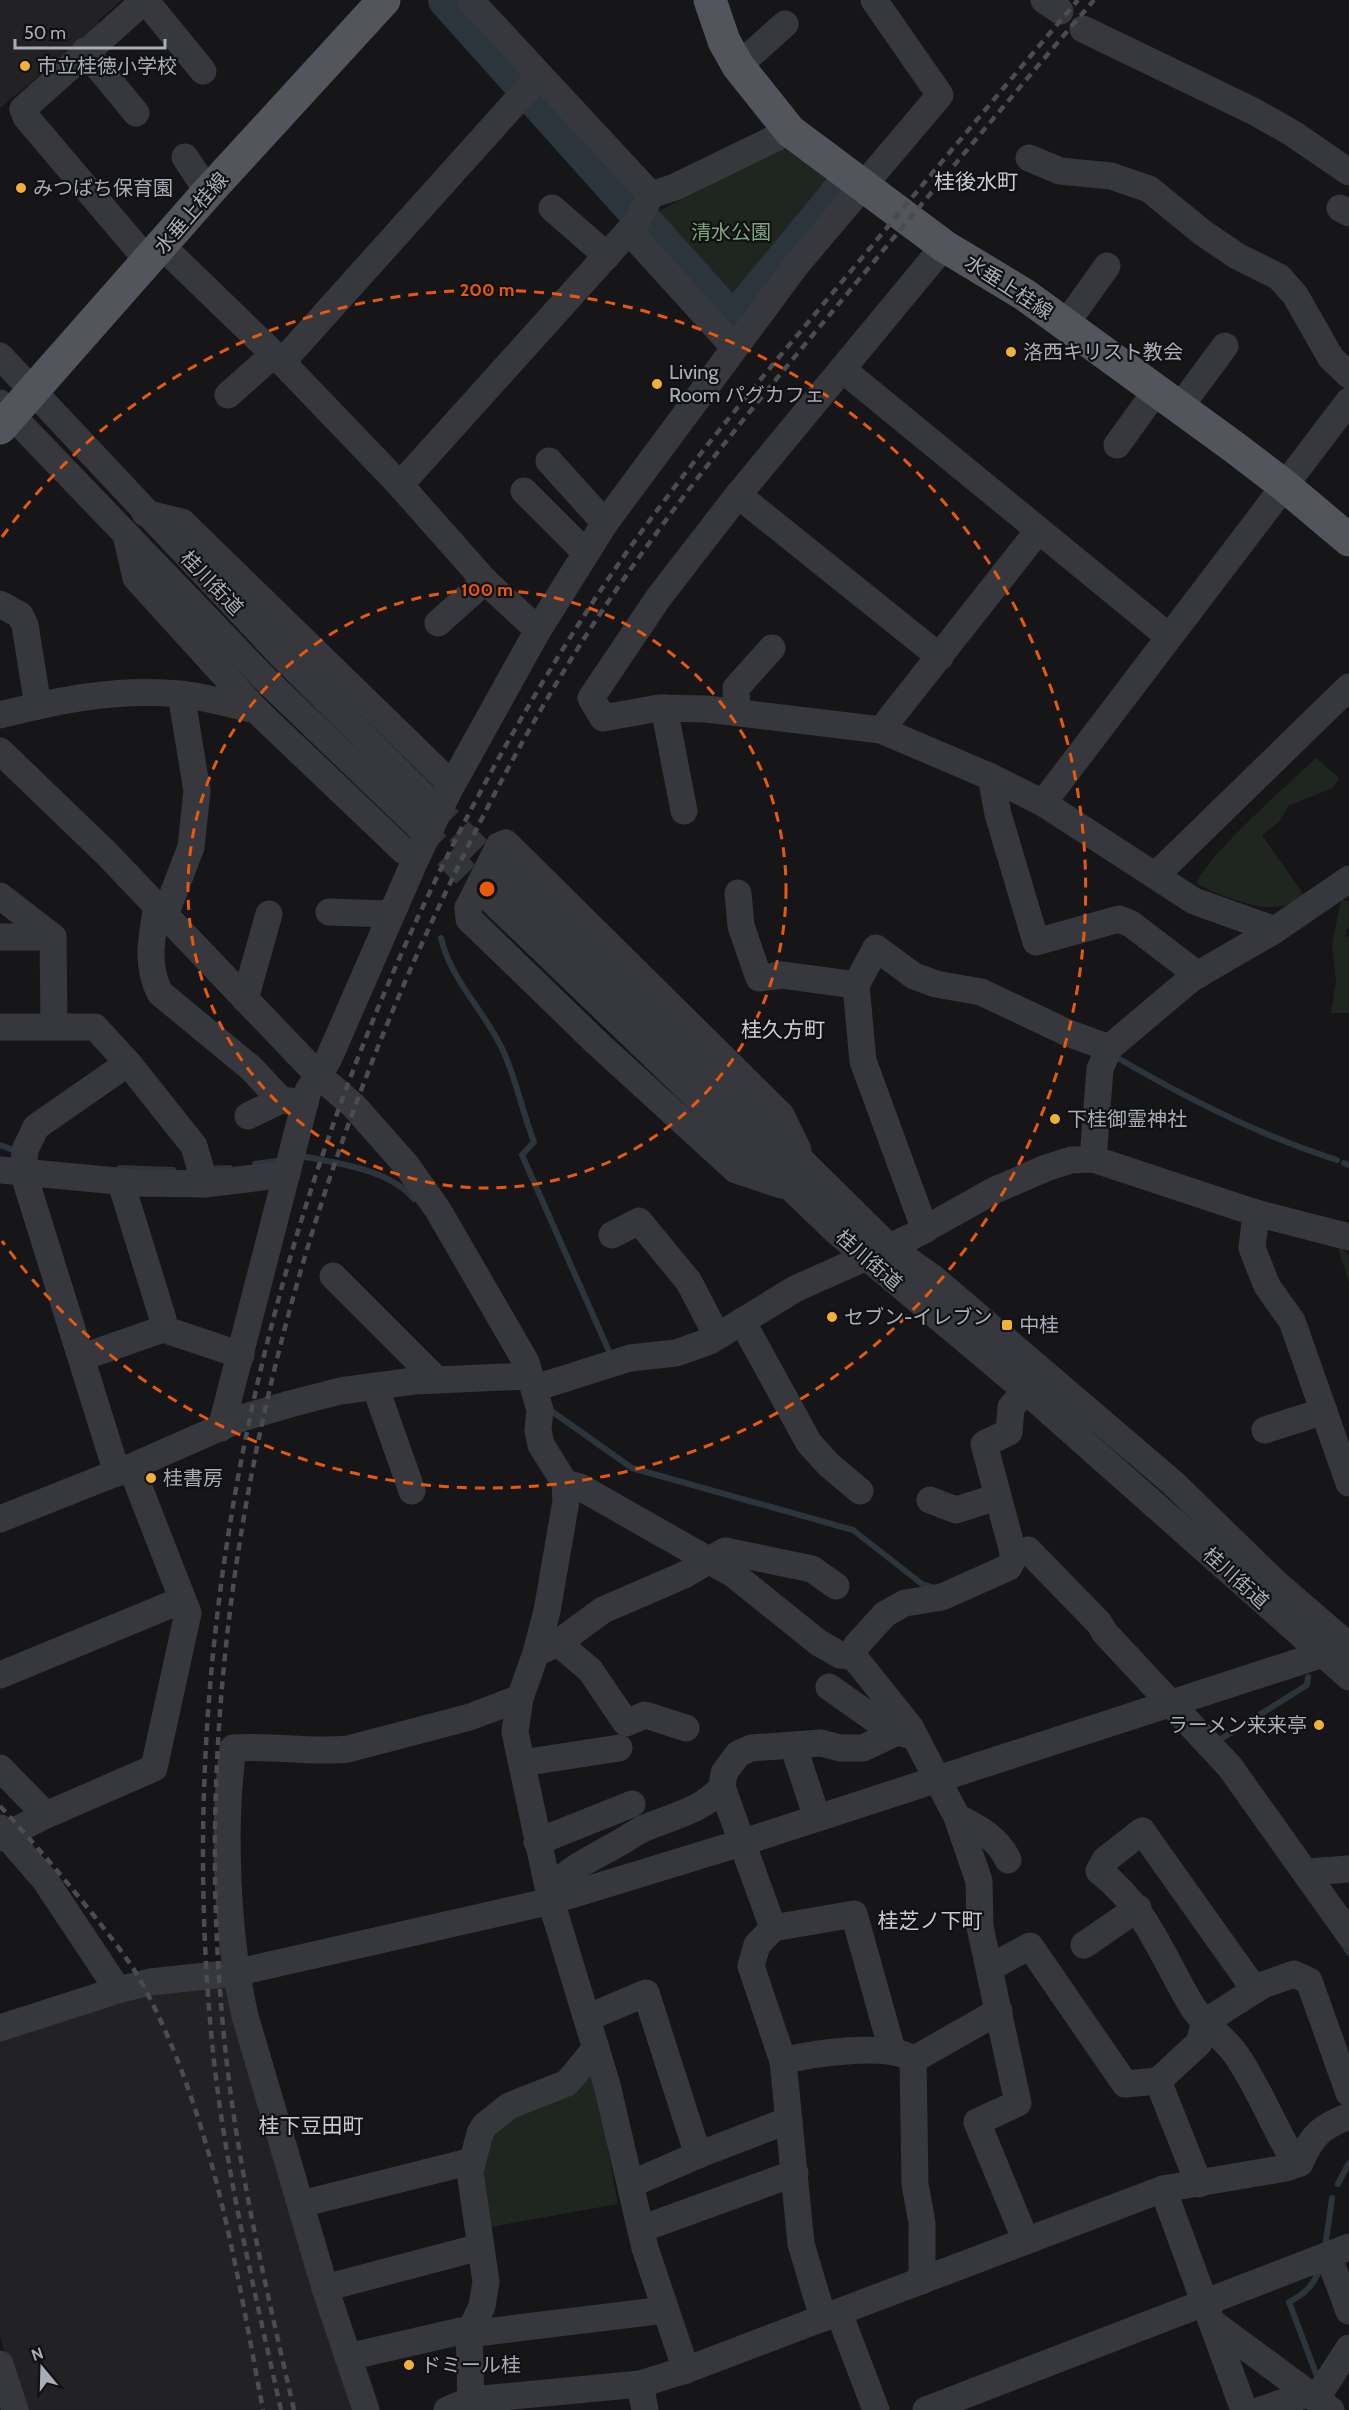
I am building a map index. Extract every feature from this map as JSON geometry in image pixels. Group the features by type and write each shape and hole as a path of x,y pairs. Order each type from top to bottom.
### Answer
{"main road":[{"name":"水垂上桂線","path":"10,409 384,0"},
{"name":"水垂上桂線","path":"710,0 724,41 738,66 790,131 944,246 1025,296 1168,399 1285,486 1349,540"}],"street":[{"path":"202,71 145,0 85,51 23,109 26,117 155,253 278,358 400,485 485,581 538,630"},
{"path":"470,0 531,85 640,214 734,347"},
{"path":"248,1116 293,1101 318,1075 328,1060 417,856 439,797 538,630 605,523 797,264 865,187 940,95 874,0"},
{"path":"738,66 785,24"},
{"path":"1083,29 1252,111 1292,133 1349,172"},
{"path":"85,51 136,113"},
{"path":"228,395 278,358 531,85"},
{"path":"400,485 607,256 640,214 675,187 790,131"},
{"path":"185,157 208,192"},
{"path":"1029,158 1060,171 1111,176 1149,189 1203,233 1237,256 1279,278 1295,295 1331,358 1349,375"},
{"path":"552,208 607,256"},
{"path":"944,246 738,495 659,597 591,698 603,718 664,708 737,711 881,730 991,777 1043,803 1194,901 1275,930"},
{"path":"1065,324 1107,266"},
{"path":"1117,445 1225,346"},
{"name":"桂川街道","path":"0,356 10,409 126,535 263,677 417,826"},
{"path":"842,369 1168,636"},
{"path":"1043,803 1349,401"},
{"name":"桂川街道","path":"10,409 145,513 182,522 446,779 439,797"},
{"path":"549,461 605,523"},
{"path":"524,491 586,553"},
{"path":"738,495 940,657"},
{"path":"881,730 1038,531"},
{"path":"126,535 136,578 256,711 404,851 417,856"},
{"path":"438,623 485,581"},
{"path":"0,604 20,615 26,625 38,706"},
{"path":"737,711 736,688 772,648"},
{"path":"1156,875 1349,687"},
{"path":"0,715 125,691 181,694 256,711"},
{"path":"181,694 197,791 191,847 151,932 150,955 154,982 160,993 293,1101"},
{"path":"664,708 684,811"},
{"path":"0,751 106,853 318,1075 362,1115 407,1166 438,1210 526,1362 540,1410 538,1430 541,1445 565,1483 566,1501 547,1648 520,1698 515,1732 550,1896 596,2048 641,2229 686,2370"},
{"path":"991,777 998,814 1036,942 1119,919 1131,924 1198,975"},
{"name":"桂川街道","path":"1349,1646 1277,1584 1173,1483 932,1276 877,1252 805,1164 781,1115 506,843 469,919 597,1043 736,1170 788,1187 877,1252 1026,1390 1336,1655 1349,1677"},
{"path":"1093,1159 1100,1069 1109,1048 1198,975 1275,930 1349,879"},
{"path":"738,892 741,926 759,978 782,975 856,985"},
{"path":"0,896 53,936"},
{"path":"329,912 390,915"},
{"path":"245,999 269,914"},
{"path":"0,937 53,936"},
{"path":"53,936 54,1026"},
{"path":"925,1230 863,1061 856,985 876,948 914,976 936,984 981,992 1068,1033 1109,1048"},
{"path":"0,1027 95,1027 128,1063 194,1146 202,1174"},
{"path":"118,1990 45,1880 2,1834 154,1768 188,1613 124,1470 83,1357 18,1163 36,1127 128,1063"},
{"path":"221,1428 289,1164 293,1101"},
{"path":"0,1520 124,1470 242,1418 340,1391 437,1380 532,1382 630,1358 693,1348 795,1289 925,1230 993,1191 1071,1160 1093,1159 1257,1213 1349,1237"},
{"path":"18,1163 121,1183 289,1164"},
{"path":"121,1183 163,1319 163,1329"},
{"path":"1257,1213 1252,1248 1267,1286 1292,1321 1349,1483"},
{"path":"612,1235 639,1221 660,1249 678,1266 717,1336"},
{"path":"333,1276 437,1380"},
{"path":"742,1321 809,1443 829,1465 860,1491"},
{"path":"83,1357 163,1329 241,1355"},
{"path":"375,1386 412,1491"},
{"path":"854,1657 856,1646 885,1614 905,1603 942,1598 1009,1567 1014,1556 984,1444 1009,1432 1011,1407 1026,1390"},
{"path":"1265,1430 1324,1411"},
{"path":"550,1896 566,1872 578,1864 644,1828 698,1807 715,1796 722,1787 724,1773 738,1754 751,1748 821,1743 840,1748 862,1748 905,1734 910,1727 854,1657 840,1655 819,1643 733,1574 709,1559 580,1487 565,1483"},
{"path":"930,1500 956,1510 997,1497"},
{"path":"1014,1556 1028,1550 1173,1703 1230,1767 1349,1934"},
{"path":"547,1648 603,1610 684,1575 725,1551 744,1553 812,1569 837,1586"},
{"path":"0,1675 182,1600"},
{"path":"547,1648 590,1670 626,1724 645,1715 685,1729"},
{"path":"0,2028 150,1982 235,1973 550,1896 744,1842 1173,1703 1336,1655"},
{"path":"829,1687 890,1730 905,1734 957,1817 979,1881 980,1927 991,1967 1018,2103 977,2122 1026,2241"},
{"path":"366,2410 325,2288 244,2016 235,1973 229,1869 230,1773 233,1748 261,1746 330,1751 348,1749 470,1717 520,1698"},
{"path":"522,1763 619,1748"},
{"path":"795,1751 817,1818"},
{"path":"0,1768 46,1815"},
{"path":"722,1787 744,1842 773,1928"},
{"path":"537,1842 632,1804"},
{"path":"957,1817 978,1828 1002,1848 1008,1860"},
{"path":"1256,1990 1142,1831 1105,1860 1099,1871 1117,1885 1138,1908 1193,2007 1235,2054 1288,2150 1299,2163"},
{"path":"1307,1872 1349,1869"},
{"path":"1084,1946 1138,1908"},
{"path":"876,2410 831,2316 801,2244 783,2061 751,1966 757,1945 773,1928 854,1914 902,2055 915,2184 922,2223 922,2281"},
{"path":"991,1967 1030,1946 1125,2084 1158,2081 1199,2043 1205,2022 1263,1985 1294,1974 1309,1981 1349,2093"},
{"path":"587,2018 646,1993 698,2155"},
{"path":"783,2061 845,2050 902,2055 999,2011"},
{"path":"596,2048 567,2083 482,2115 470,2172 486,2282 482,2306 470,2334 459,2405 642,2397 686,2370 1162,2189 1286,2168 1299,2163 1313,2136 1331,2123 1349,2116"},
{"path":"1158,2081 1199,2184"},
{"path":"631,2184 789,2120"},
{"path":"301,2204 472,2161"},
{"path":"641,2229 795,2173"},
{"path":"1162,2189 1244,2410"},
{"path":"325,2288 480,2247"},
{"path":"926,2410 1208,2313 1339,2251 1349,2311"},
{"path":"348,2357 461,2331 470,2334 665,2310"},
{"path":"1208,2313 1318,2401"},
{"path":"1318,2401 1349,2348"},
{"path":"0,2364 9,2406"},
{"path":"1261,2410 1318,2401"}],"shaded area":[{"name":"市立桂徳小学校","path":"0,0 122,0 98,21 100,25 0,108"},
{"path":"225,1984 353,2410 23,2410 0,2337 0,2042 156,1990"}],"green space":[{"name":"清水公園","path":"778,149 798,150 838,182 734,310 652,221 655,213"},
{"path":"1316,758 1339,778 1333,788 1288,806 1280,821 1262,835 1306,898 1283,906 1256,906 1197,884 1202,873 1230,840"},
{"path":"1341,900 1349,901 1349,929 1347,928 1346,936 1349,938 1349,1013 1331,1013 1336,981 1332,945"},
{"path":"1337,1245 1349,1255 1349,1283"},
{"path":"592,2064 618,2204 485,2228 483,2137"}],"waterway":[{"path":"446,0 729,316 737,316 841,190"},
{"path":"441,938 461,984 498,1040 505,1055 534,1142 522,1155 608,1349"},
{"path":"1116,1057 1224,1115 1280,1140 1337,1160"},
{"path":"0,1145 19,1152"},
{"path":"299,1158 307,1157 335,1162 379,1175 404,1189 414,1199"},
{"path":"255,1164 283,1160"},
{"path":"1344,1163 1349,1165"},
{"path":"120,1168 173,1170"},
{"path":"207,1169 230,1168"},
{"path":"550,1410 632,1468 853,1530 922,1584 935,1588"},
{"path":"1216,1742 1307,1685 1308,1677"},
{"path":"1342,1942 1349,1953"},
{"path":"1338,2184 1349,2163"},
{"path":"1325,2248 1332,2198"},
{"path":"1318,2379 1289,2302 1309,2288 1321,2267"}],"tunnel":[{"path":"430,802 499,871"},
{"path":"418,826 487,896"}],"railway":[{"path":"281,2410 241,2227 217,2088 212,2042 203,1853 212,1664 238,1477 280,1292 338,1112 409,936 494,767 591,605 644,528 730,416 1078,0"},
{"path":"294,2410 251,2214 227,2065 222,2015 215,1867 219,1720 235,1574 261,1429 296,1286 341,1145 394,1007 455,873 507,770 545,703 606,605 685,494 741,423 926,198 1094,0"},
{"path":"0,1806 60,1874 121,1951 144,1987 168,2037 205,2140 219,2194 232,2248 263,2410"}],"place":[{"name":"市立桂徳小学校","path":"25,66"},
{"name":"みつばち保育園","path":"21,188"},
{"name":"洛西キリスト教会","path":"1011,352"},
{"name":"Living Room パグカフェ","path":"657,384"},
{"name":"下桂御霊神社","path":"1055,1119"},
{"name":"セブン-イレブン","path":"832,1317"},
{"name":"中桂","path":"1007,1325"},
{"name":"桂書房","path":"151,1478"},
{"name":"ラーメン来来亭","path":"1319,1725"},
{"name":"ドミール桂","path":"409,2365"}],"district":[{"name":"桂後水町","path":"976,181"},
{"name":"桂久方町","path":"783,1029"},
{"name":"桂芝ノ下町","path":"930,1920"},
{"name":"桂下豆田町","path":"311,2125"}]}
